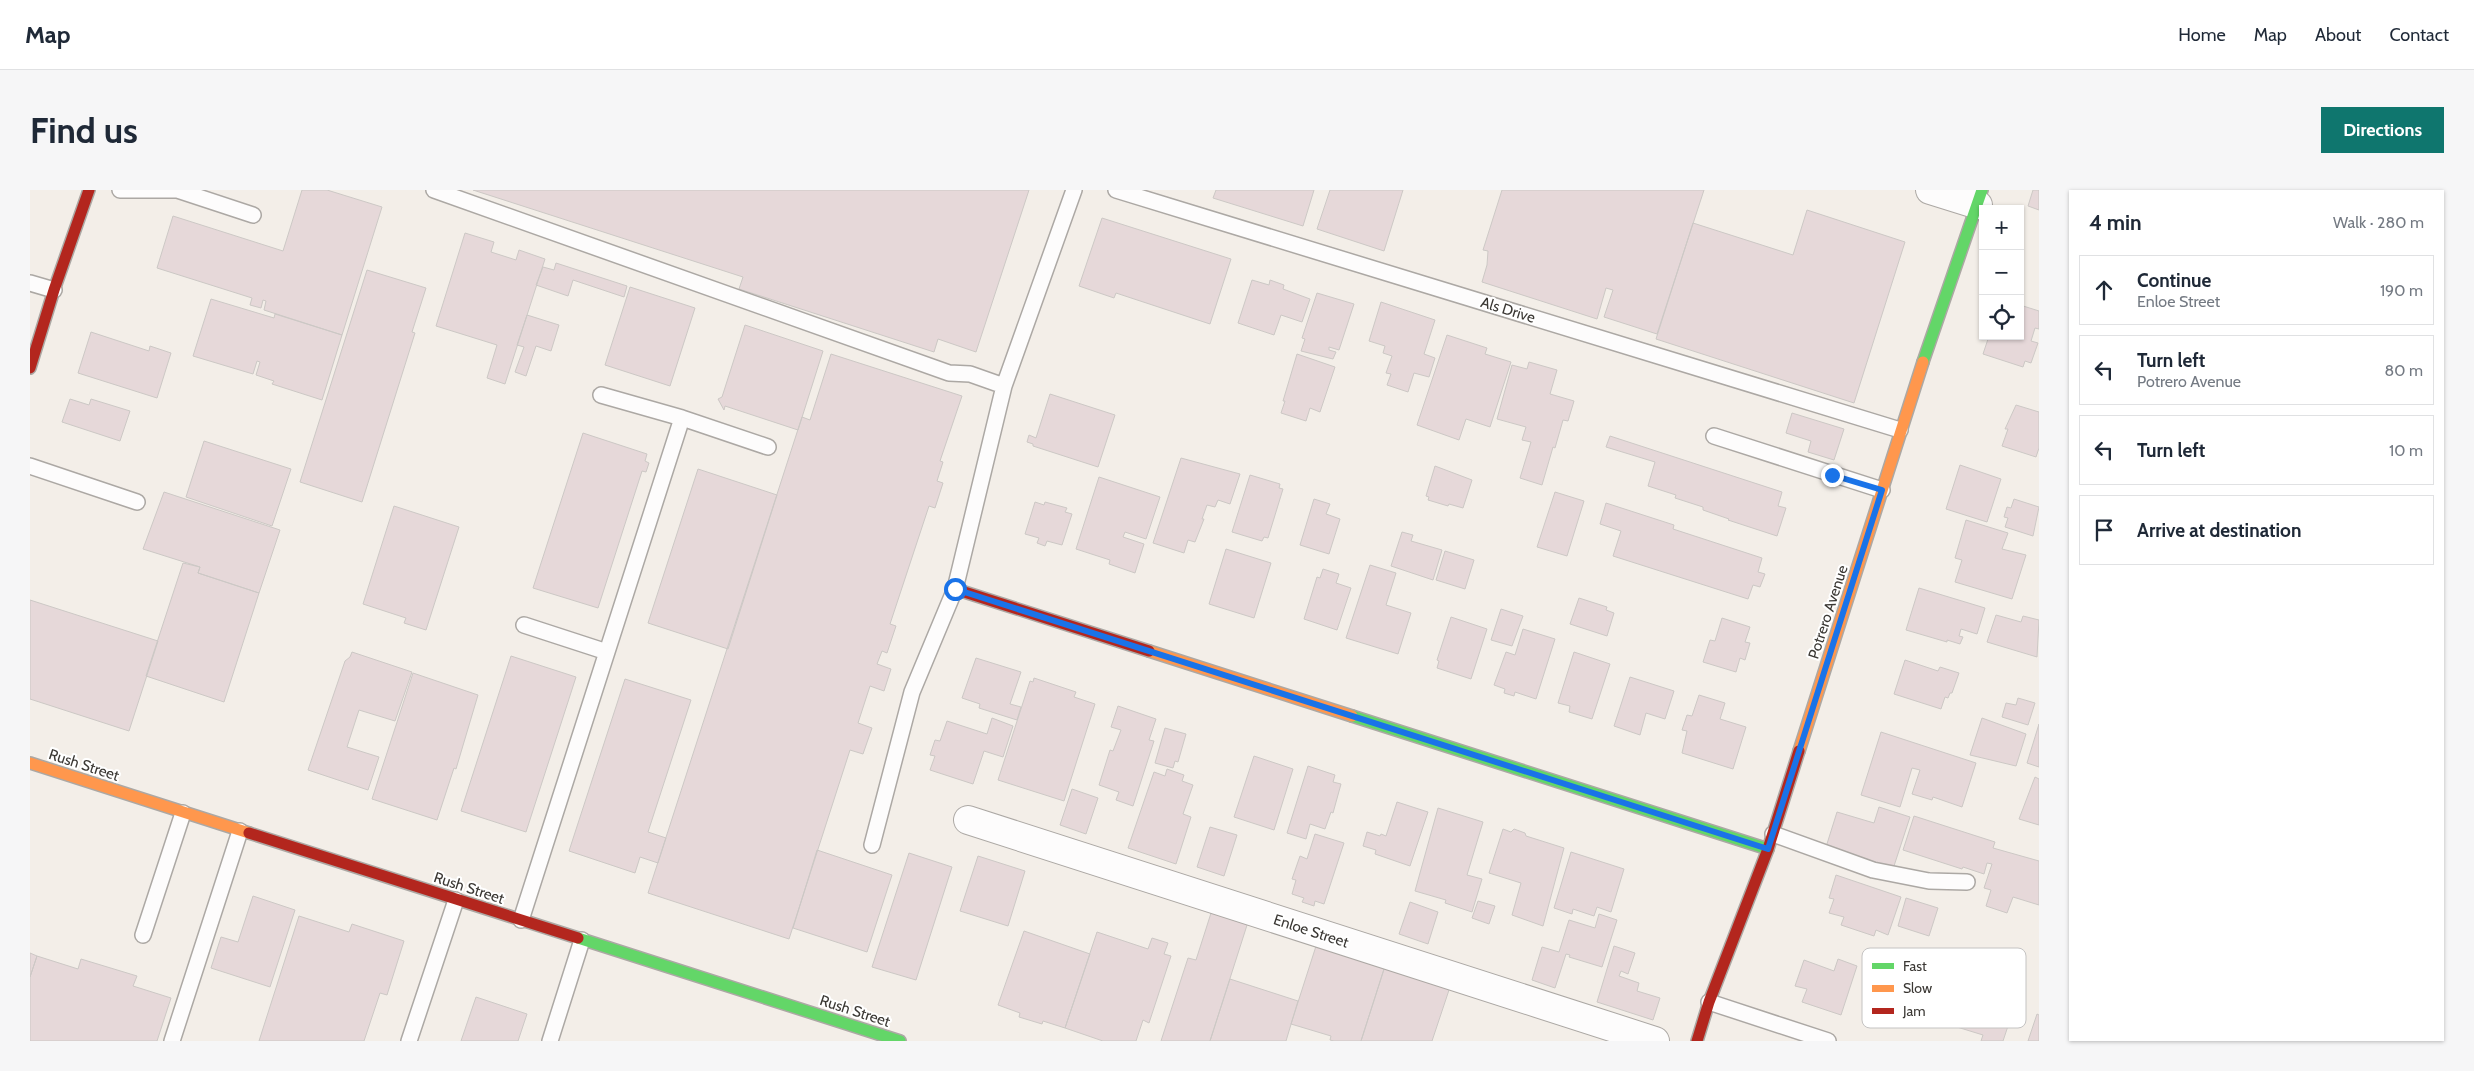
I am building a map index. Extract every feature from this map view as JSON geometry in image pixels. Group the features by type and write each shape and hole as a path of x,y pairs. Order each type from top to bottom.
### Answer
{"street":[{"path":"30,368 54,290 89,190"},
{"path":"1930,190 1980,197"},
{"name":"Potrero Avenue","path":"1697,1041 1709,1002 1768,849 1900,430 1980,197"},
{"path":"955,589 1768,849"},
{"name":"Rush Street","path":"30,763 183,814 893,1040"},
{"name":"Enloe Street","path":"968,820 1655,1041"}],"lane":[{"path":"120,190 177,190 253,215"},
{"path":"434,190 949,373 970,374 1004,386"},
{"path":"872,845 912,692 955,589 1004,386 1074,190"},
{"name":"Als Drive","path":"1116,190 1900,430"},
{"path":"30,283 54,290"},
{"path":"601,395 682,418 768,447"},
{"path":"520,920 682,418"},
{"path":"1714,436 1882,490"},
{"path":"30,466 136,502"},
{"path":"524,625 607,652"},
{"path":"143,935 183,814"},
{"path":"172,1041 240,831"},
{"path":"1773,834 1873,870 1929,881 1967,882"},
{"path":"409,1041 456,900"},
{"path":"550,1041 582,940"},
{"path":"1709,1002 1828,1041"}],"building":[{"path":"302,190 327,190 382,207 342,335 264,310 266,301 263,300 261,308 250,305 252,298 157,268 173,216 283,251"},
{"path":"473,190 1029,190 976,352 938,339 934,352 739,289 743,277"},
{"path":"1216,190 1314,190 1303,226 1213,198"},
{"path":"1330,190 1403,190 1384,251 1317,229"},
{"path":"1502,190 1704,190 1657,334 1604,317 1613,290 1606,288 1597,319 1482,282 1487,265 1488,251 1483,250"},
{"path":"2033,190 2039,190 2039,210 2028,206"},
{"path":"1807,210 1905,242 1854,403 1656,339 1693,223 1793,255"},
{"path":"1102,218 1231,259 1210,324 1116,293 1114,298 1079,286"},
{"path":"465,233 494,242 491,252 516,260 519,250 545,259 505,384 487,378 497,345 436,326"},
{"path":"556,263 627,286 624,297 573,280 568,296 536,285 543,267 554,270"},
{"path":"367,270 426,288 412,332 415,333 362,502 300,482"},
{"path":"1252,280 1269,285 1270,280 1284,285 1283,289 1310,299 1302,322 1281,315 1274,335 1238,323"},
{"path":"630,287 695,308 670,386 605,365"},
{"path":"1317,293 1354,304 1339,350 1329,347 1329,350 1336,352 1333,359 1301,351 1305,339 1302,338"},
{"path":"211,299 274,318 275,314 342,335 322,400 272,384 274,381 256,375 260,362 257,361 253,374 193,356"},
{"path":"1381,302 1435,320 1424,354 1435,358 1429,377 1414,373 1408,392 1387,385 1391,374 1386,373 1392,356 1383,353 1385,346 1369,341"},
{"path":"2024,306 2039,311 2039,329 2035,328 2031,341 2038,343 2031,363 2025,361 2023,367 1983,354 1988,340 2024,340"},
{"path":"527,315 559,325 551,351 536,346 526,376 515,372 524,347 517,345"},
{"path":"745,325 823,351 798,430 725,406 724,410 718,399 722,397"},
{"path":"91,332 149,351 150,346 171,353 157,398 78,373"},
{"path":"1447,335 1487,348 1485,354 1511,362 1490,427 1466,419 1459,440 1417,425"},
{"path":"831,354 962,396 940,461 943,462 937,481 943,483 935,508 929,506 890,624 896,626 887,653 882,651 877,664 891,669 884,691 870,686 858,723 872,728 863,754 850,750 789,939 648,893 802,417 810,420"},
{"path":"1297,354 1335,367 1320,412 1310,408 1306,421 1281,413"},
{"path":"1529,362 1557,370 1550,394 1574,401 1568,421 1563,420 1542,485 1520,478 1531,442 1522,440 1526,427 1497,419 1512,365 1527,369"},
{"path":"1050,394 1115,415 1098,467 1033,446 1033,444 1027,442 1029,435 1036,438"},
{"path":"70,399 89,405 91,399 130,411 120,441 62,422"},
{"path":"2016,405 2039,412 2039,448 2036,457 2002,446 2008,429 2005,429"},
{"path":"1792,413 1844,429 1834,460 1808,452 1811,441 1786,433"},
{"path":"583,433 647,454 645,461 649,463 646,472 642,471 598,608 533,588"},
{"path":"1610,436 1782,492 1778,506 1786,508 1777,536 1728,520 1703,510 1703,507 1675,498 1676,495 1648,486 1655,462 1606,447"},
{"path":"204,441 291,469 272,526 186,497"},
{"path":"1181,458 1240,474 1230,504 1218,500 1215,507 1207,505 1195,542 1188,540 1184,553 1153,543"},
{"path":"1960,465 2001,479 1987,522 1946,509"},
{"path":"1435,466 1472,480 1463,508 1428,500 1429,497 1426,496"},
{"path":"698,469 777,495 728,649 648,623"},
{"path":"1250,475 1280,484 1279,488 1283,489 1268,538 1264,537 1262,541 1232,532"},
{"path":"1099,477 1160,497 1146,539 1125,532 1123,537 1144,544 1135,573 1109,564 1110,560 1076,549"},
{"path":"164,492 280,530 259,593 198,573 200,567 143,549"},
{"path":"1555,492 1584,501 1567,556 1537,547"},
{"path":"1314,499 1330,504 1326,514 1340,519 1329,554 1300,545"},
{"path":"2014,499 2039,507 2033,536 2005,527 2008,518 2004,517 2007,507 2011,508"},
{"path":"1035,502 1044,505 1045,502 1067,508 1065,512 1072,514 1062,545 1047,541 1045,546 1037,543 1039,538 1025,534"},
{"path":"1606,503 1674,525 1673,529 1762,558 1758,572 1765,574 1760,587 1753,585 1748,599 1613,556 1621,531 1600,524"},
{"path":"394,506 459,527 426,630 404,623 406,618 363,604"},
{"path":"1966,520 2008,533 2002,549 2026,555 2012,599 1955,582 1962,560 1955,558"},
{"path":"1402,532 1413,535 1411,541 1442,550 1433,580 1391,566"},
{"path":"1226,549 1271,563 1254,618 1209,604"},
{"path":"1445,551 1474,560 1465,589 1436,580"},
{"path":"183,563 200,567 198,573 259,593 224,702 146,676"},
{"path":"1370,565 1396,573 1386,605 1411,613 1398,654 1346,638"},
{"path":"1323,569 1339,574 1336,583 1351,588 1337,630 1304,619 1317,577 1320,578"},
{"path":"1919,588 1985,608 1977,634 1961,629 1959,636 1963,637 1960,644 1906,630"},
{"path":"1579,598 1607,607 1606,610 1614,613 1607,636 1570,624"},
{"path":"30,600 158,641 129,731 30,699"},
{"path":"1501,609 1523,616 1512,646 1491,640"},
{"path":"1996,615 2021,622 2023,616 2039,620 2037,657 1987,642"},
{"path":"1451,617 1487,629 1471,679 1437,668 1439,661 1437,660"},
{"path":"1722,618 1750,627 1745,642 1750,643 1745,660 1740,658 1736,672 1703,662 1710,640 1715,641"},
{"path":"1523,629 1555,639 1536,699 1515,692 1514,696 1504,693 1505,689 1494,685 1506,652 1515,655"},
{"path":"352,652 412,672 395,721 359,710 347,747 379,757 368,790 308,770 345,661"},
{"path":"1574,652 1610,664 1592,719 1569,712 1570,706 1558,703"},
{"path":"511,656 576,677 526,832 461,811"},
{"path":"976,658 1021,672 1010,704 1021,707 1017,720 979,708 980,704 962,698"},
{"path":"1905,660 1938,671 1940,667 1959,673 1952,693 1950,693 1948,698 1945,697 1941,709 1894,694"},
{"path":"413,673 478,695 456,769 454,768 437,820 372,799"},
{"path":"1630,677 1674,691 1665,719 1646,713 1640,735 1614,726"},
{"path":"1034,678 1076,692 1074,697 1095,704 1064,801 998,780 1030,681 1033,682"},
{"path":"625,679 691,700 648,832 666,838 658,863 640,857 635,873 569,851"},
{"path":"1699,695 1725,703 1720,719 1746,727 1733,769 1682,753 1687,731 1682,730 1687,715 1692,716"},
{"path":"2018,698 2035,703 2028,725 2002,717 2006,703 2016,705"},
{"path":"1118,706 1156,719 1149,740 1154,741 1133,806 1116,800 1119,792 1099,785 1110,750 1113,751 1121,730 1111,727"},
{"path":"992,718 1013,726 1003,757 984,751 973,784 930,770 935,756 930,755 935,740 940,741 947,721 987,734"},
{"path":"1982,718 2026,734 2016,766 1970,755"},
{"path":"2039,724 2039,767 2027,763"},
{"path":"1165,728 1186,734 1178,762 1175,761 1173,768 1155,763"},
{"path":"1881,732 1976,763 1962,807 1933,797 1932,800 1912,794 1920,770 1912,768 1900,807 1861,795"},
{"path":"1254,756 1293,769 1274,830 1234,817"},
{"path":"1308,766 1335,775 1333,782 1341,784 1333,813 1331,812 1325,829 1310,824 1306,839 1287,833"},
{"path":"1167,769 1184,775 1182,781 1193,785 1183,814 1191,817 1176,864 1128,848 1154,772 1165,776"},
{"path":"2035,777 2039,779 2039,825 2019,819"},
{"path":"1072,789 1098,798 1086,834 1060,825"},
{"path":"1397,802 1428,812 1410,866 1375,854 1376,850 1363,846 1367,832 1386,836"},
{"path":"1879,807 1910,817 1893,869 1826,847 1837,812 1874,823"},
{"path":"1438,808 1483,822 1467,875 1482,879 1472,912 1445,903 1446,900 1415,891"},
{"path":"1914,816 1995,842 1993,848 2039,861 2039,905 2013,897 2007,913 1986,906 1991,890 1984,888 1992,864 1987,863 1984,874 1903,850"},
{"path":"1210,827 1237,835 1224,876 1197,867"},
{"path":"1503,829 1511,832 1514,829 1525,833 1526,836 1564,848 1543,926 1512,915 1521,883 1489,873"},
{"path":"1315,834 1344,843 1324,904 1315,901 1314,906 1302,902 1304,898 1292,894 1296,880 1292,879 1300,856 1307,859"},
{"path":"817,850 892,875 867,952 793,928"},
{"path":"1571,852 1624,869 1611,912 1597,907 1594,916 1573,909 1572,914 1554,908"},
{"path":"909,853 952,867 916,980 872,967"},
{"path":"978,856 1025,871 1008,926 960,911"},
{"path":"1836,875 1901,897 1888,935 1876,930 1874,936 1841,925 1844,917 1829,913 1834,899 1829,898"},
{"path":"253,896 295,910 270,987 211,968 221,937 238,942"},
{"path":"1906,898 1938,908 1929,936 1898,926"},
{"path":"1478,901 1495,906 1489,924 1472,918"},
{"path":"1410,902 1438,912 1428,944 1399,934"},
{"path":"1212,910 1248,922 1210,1041 1161,1041 1188,958 1196,960"},
{"path":"1599,914 1617,920 1602,967 1569,957 1570,955 1566,954 1555,988 1532,980 1542,947 1559,952 1569,920 1595,928"},
{"path":"299,916 349,932 352,924 404,941 387,995 380,993 364,1041 259,1041"},
{"path":"1024,931 1090,954 1065,1028 1043,1021 1042,1024 1019,1017 1020,1013 998,1005"},
{"path":"1097,932 1148,949 1152,938 1168,943 1164,954 1171,956 1149,1023 1143,1020 1136,1041 1103,1041 1065,1028"},
{"path":"1317,943 1385,966 1361,1041 1334,1041 1330,1040 1331,1036 1291,1024"},
{"path":"1614,946 1635,953 1628,974 1621,971 1619,976 1639,983 1637,991 1660,998 1653,1020 1597,1002"},
{"path":"30,953 37,956 30,977"},
{"path":"37,956 78,969 81,959 137,976 133,986 171,998 157,1041 30,1041 30,977"},
{"path":"1838,959 1857,966 1841,1015 1802,1002 1807,989 1795,986 1804,960 1834,971"},
{"path":"1385,966 1450,987 1432,1041 1361,1041"},
{"path":"1230,979 1298,1001 1286,1041 1210,1041"},
{"path":"476,997 527,1014 518,1041 461,1041"},
{"path":"2037,1014 2039,1015 2039,1041 2028,1041"},
{"path":"1960,1028 2007,1028 2003,1041 1981,1041 1983,1035"}],"traffic: fast":[{"path":"1923,362 1982,190"},
{"path":"1352,716 1768,849"},
{"path":"578,938 900,1041"}],"traffic: slow":[{"path":"1799,751 1923,362"},
{"path":"1149,651 1352,716"},
{"path":"30,763 249,833"}],"traffic: jam":[{"path":"30,368 54,290 89,190"},
{"path":"955,589 1149,651"},
{"path":"1697,1041 1709,1002 1768,849 1799,751"},
{"path":"249,833 578,938"}],"route":[{"path":"955,589 1768,849 1882,490 1832,475"}]}
